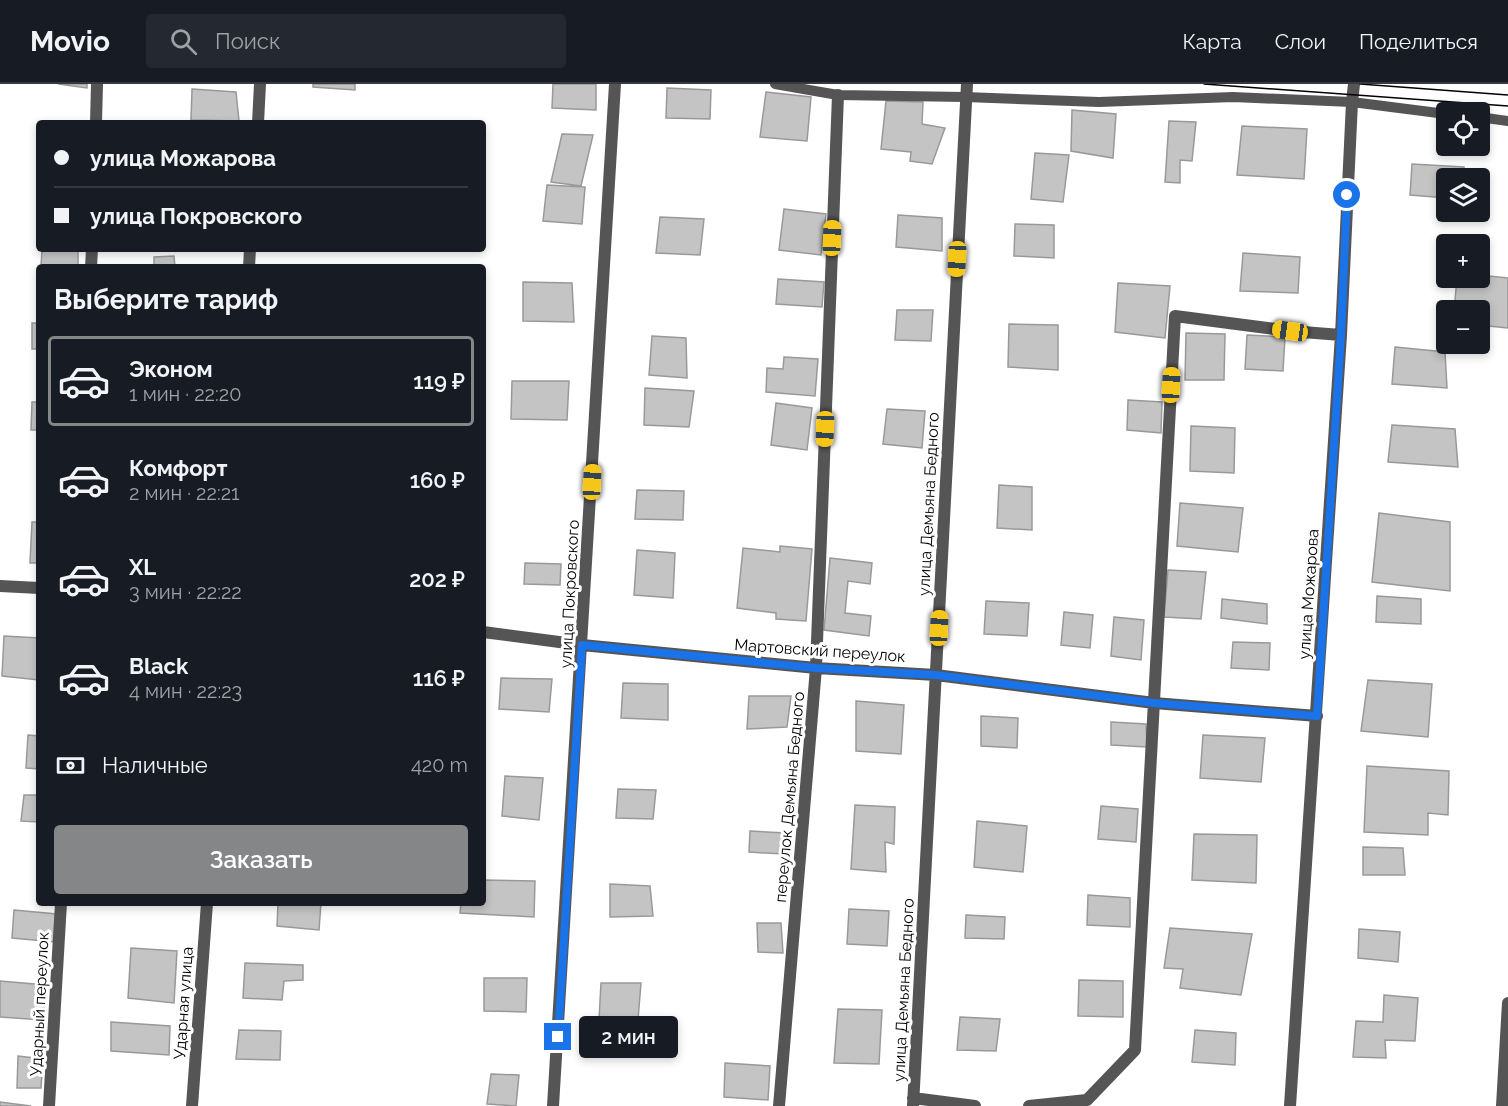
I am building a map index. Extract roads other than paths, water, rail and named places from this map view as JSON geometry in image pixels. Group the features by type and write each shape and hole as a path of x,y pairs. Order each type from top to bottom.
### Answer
{"street":[{"path":"96,120 97,84"},
{"path":"258,120 260,84"},
{"name":"улица Покровского","path":"553,1106 615,84"},
{"name":"улица Можарова","path":"1290,1106 1341,335 1354,84"},
{"name":"улица Демьяна Бедного","path":"913,1102 966,90"},
{"name":"переулок Демьяна Бедного","path":"779,1106 816,668 838,95"},
{"path":"1029,1106 1087,1100 1135,1050 1175,316 1290,331 1341,335"},
{"path":"0,586 36,588"},
{"name":"Мартовский переулок","path":"486,632 582,645 816,668 936,675 1154,703 1317,716"},
{"name":"Ударный переулок","path":"50,1106 62,906"},
{"name":"Ударная улица","path":"192,1106 207,906"},
{"path":"1502,1106 1508,1003"},
{"path":"913,1102 975,1106"}],"lane":[{"path":"775,84 838,95 966,90 1099,102 1233,97 1352,102 1436,113"},
{"path":"1490,119 1508,121"}],"tram line":[{"path":"1204,84 1508,106"},
{"path":"1360,84 1508,95"}]}
